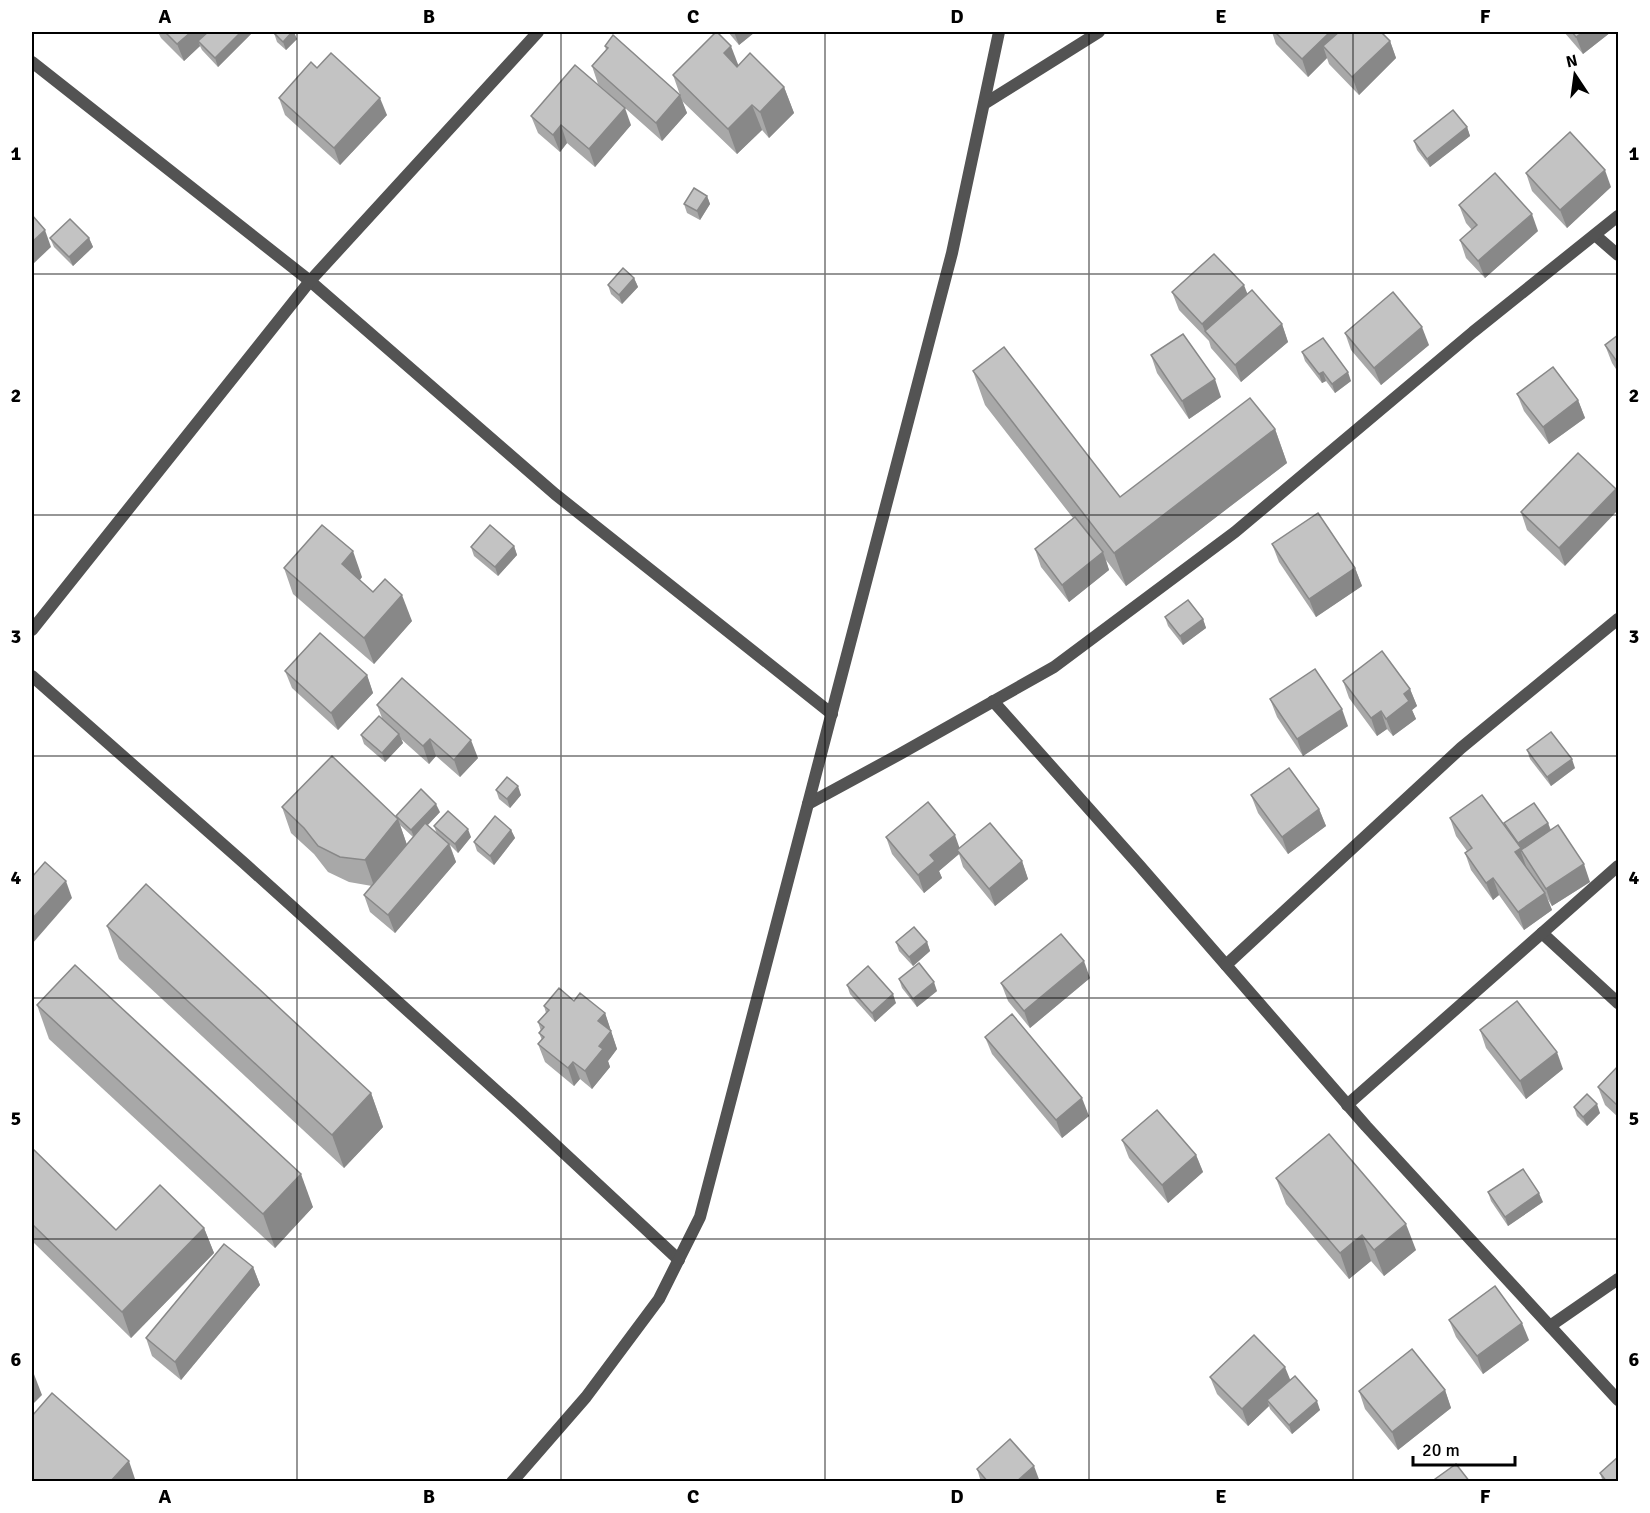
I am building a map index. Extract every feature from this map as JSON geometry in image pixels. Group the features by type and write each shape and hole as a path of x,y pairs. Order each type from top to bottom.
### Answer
{"street":[{"path":"32,630 310,281 538,32"},
{"path":"512,1482 586,1397 659,1299 700,1217 952,253 999,32"},
{"path":"984,104 1100,32"},
{"path":"32,62 310,281 555,494 832,714"},
{"path":"808,804 1054,667 1235,532 1473,332 1618,216"},
{"path":"1594,235 1618,255"},
{"path":"1226,965 1461,748 1618,619"},
{"path":"32,676 253,871 520,1112 679,1260"},
{"path":"993,702 1347,1105 1618,1400"},
{"path":"1347,1105 1618,866"},
{"path":"1542,933 1618,1003"},
{"path":"1550,1326 1618,1279"}],"building":[{"path":"165,32 191,32 177,44"},
{"path":"208,32 241,32 215,58 198,41"},
{"path":"275,32 292,32 283,42"},
{"path":"716,32 731,46 724,53 737,67 750,53 784,87 760,112 752,105 728,129 673,75"},
{"path":"1275,32 1330,32 1302,59"},
{"path":"1339,32 1381,32 1390,41 1352,77 1323,46"},
{"path":"1572,32 1583,32 1576,37"},
{"path":"613,35 680,95 656,123 592,66 608,48 605,46"},
{"path":"331,53 380,98 334,148 279,98 311,62 317,68"},
{"path":"575,65 625,108 589,149 561,125 553,135 531,116"},
{"path":"1453,110 1467,127 1427,159 1414,141"},
{"path":"1570,132 1605,170 1560,210 1526,173"},
{"path":"1495,173 1532,214 1478,261 1460,240 1477,225 1459,205"},
{"path":"694,188 707,196 697,211 684,204"},
{"path":"32,215 45,230 32,242"},
{"path":"70,219 89,238 69,257 50,238"},
{"path":"1214,254 1244,285 1202,324 1172,292"},
{"path":"623,268 634,278 619,295 608,285"},
{"path":"1252,290 1282,324 1235,365 1205,331"},
{"path":"1393,292 1422,327 1374,368 1345,333"},
{"path":"1183,334 1215,379 1182,401 1151,355"},
{"path":"1618,335 1618,363 1605,345"},
{"path":"1323,338 1348,372 1332,384 1323,372 1319,374 1302,352"},
{"path":"1004,347 1120,497 1250,398 1275,429 1114,553 973,371"},
{"path":"1553,367 1578,400 1543,427 1517,394"},
{"path":"1578,453 1616,489 1559,548 1521,512"},
{"path":"1318,513 1355,568 1309,599 1272,544"},
{"path":"1075,517 1103,552 1062,585 1035,549"},
{"path":"322,525 353,551 342,564 373,592 385,579 402,595 364,638 284,568"},
{"path":"490,525 514,546 495,567 471,547"},
{"path":"1188,600 1203,619 1180,636 1165,617"},
{"path":"320,633 367,675 331,713 285,671"},
{"path":"1382,651 1410,689 1404,694 1409,701 1386,719 1381,711 1371,718 1343,681"},
{"path":"1315,669 1342,709 1297,739 1270,699"},
{"path":"402,678 471,740 454,760 430,739 423,746 377,705"},
{"path":"379,716 399,734 382,753 361,735"},
{"path":"1551,732 1572,759 1547,777 1527,750"},
{"path":"332,756 398,819 365,860 340,857 318,846 304,828 282,807"},
{"path":"1289,768 1319,809 1282,837 1251,795"},
{"path":"507,777 518,786 507,799 496,790"},
{"path":"421,789 436,804 411,830 396,816"},
{"path":"1482,795 1521,848 1515,852 1545,893 1518,912 1493,878 1486,883 1465,853 1472,848 1450,818"},
{"path":"928,802 955,835 930,855 935,861 918,875 886,837"},
{"path":"1534,803 1548,823 1518,843 1504,823"},
{"path":"448,811 468,829 455,844 434,826"},
{"path":"495,816 511,830 490,856 474,842"},
{"path":"425,823 449,844 388,915 364,895"},
{"path":"990,823 1022,861 989,889 957,850"},
{"path":"1558,825 1584,864 1546,889 1521,850"},
{"path":"45,862 66,881 32,919 32,877"},
{"path":"146,884 371,1093 332,1135 107,926"},
{"path":"914,927 927,942 909,957 896,942"},
{"path":"1061,934 1084,961 1024,1011 1001,983"},
{"path":"919,963 934,982 913,999 899,979"},
{"path":"75,965 301,1174 263,1214 37,1005"},
{"path":"868,966 893,994 872,1013 847,985"},
{"path":"559,988 574,1001 580,993 605,1013 598,1021 611,1031 599,1046 603,1049 585,1071 573,1062 568,1068 538,1044 544,1037 539,1033 544,1027 538,1022 549,1010 544,1006"},
{"path":"1517,1001 1557,1052 1520,1081 1480,1030"},
{"path":"1012,1014 1082,1098 1056,1120 985,1037"},
{"path":"1618,1066 1618,1106 1598,1087"},
{"path":"1587,1094 1597,1104 1583,1117 1574,1107"},
{"path":"1157,1110 1196,1155 1162,1185 1122,1140"},
{"path":"1329,1134 1406,1224 1374,1250 1362,1235 1340,1253 1276,1178"},
{"path":"32,1148 116,1230 160,1185 204,1228 122,1312 32,1224"},
{"path":"1523,1169 1539,1193 1505,1217 1488,1192"},
{"path":"224,1244 253,1267 175,1362 146,1338"},
{"path":"1495,1286 1522,1323 1477,1356 1449,1320"},
{"path":"1254,1335 1285,1367 1242,1409 1210,1377"},
{"path":"1412,1349 1445,1390 1392,1432 1359,1391"},
{"path":"1295,1376 1317,1401 1289,1425 1267,1400"},
{"path":"52,1393 129,1461 110,1482 32,1482 32,1416"},
{"path":"1010,1439 1034,1466 1016,1482 988,1482 977,1469"},
{"path":"1618,1457 1618,1482 1607,1482 1600,1473"},
{"path":"1456,1464 1470,1482 1431,1482"}]}
